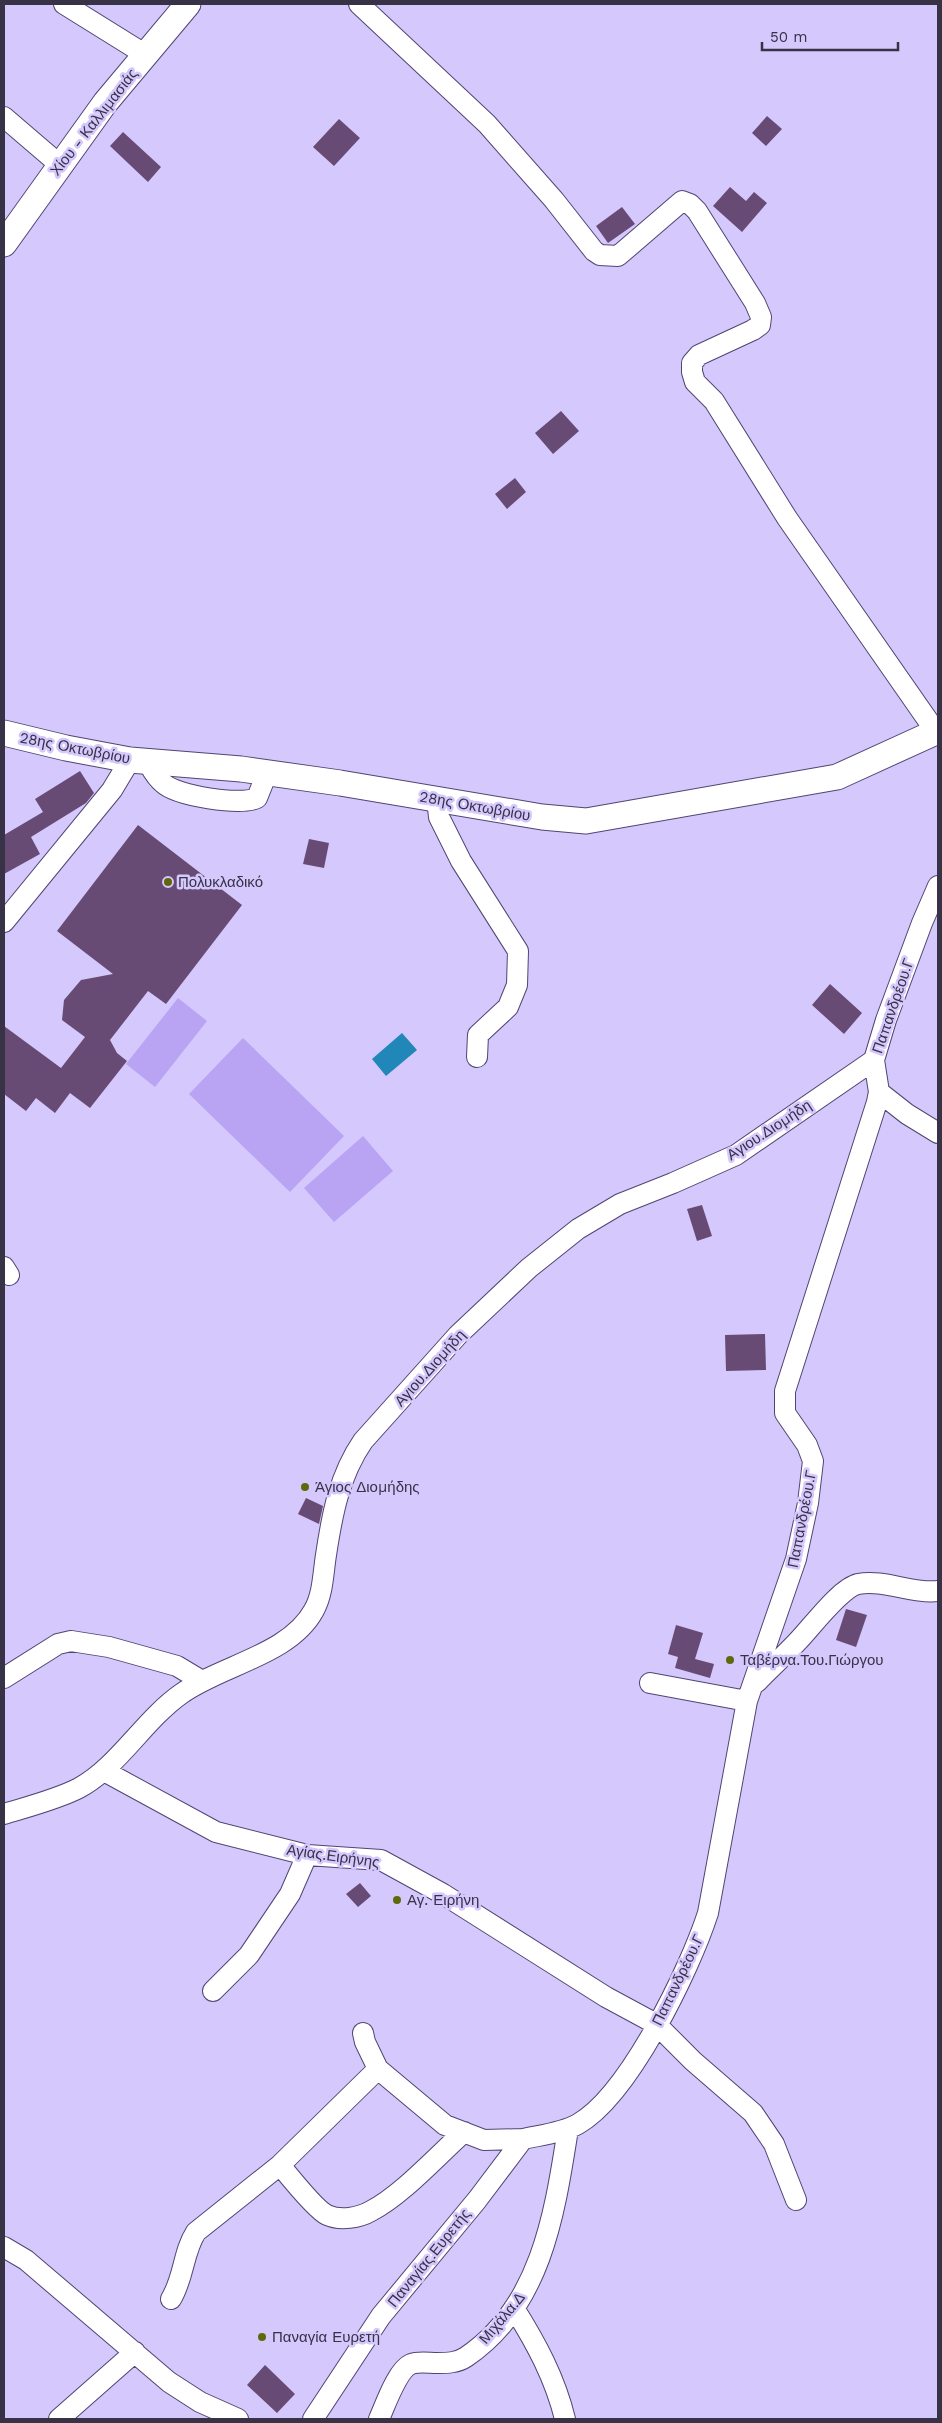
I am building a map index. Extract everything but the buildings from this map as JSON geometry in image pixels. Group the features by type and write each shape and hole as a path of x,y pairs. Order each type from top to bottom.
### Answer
{"main road":[{"name":"Χίου - Καλλιμασιάς","path":"4,244 105,103 188,4"},
{"name":"28ης Οκτωβρίου","path":"4,733 66,748 138,760 267,773 542,817 599,820 836,777 937,732"}],"street":[{"path":"64,4 146,55"},
{"path":"359,4 487,124 554,200 594,251 600,255 618,256 682,202 690,204 755,303 761,317 760,324 753,330 699,355 692,363 695,382 714,401 787,518 937,732"},
{"path":"4,117 60,165"},
{"path":"4,922 138,760"},
{"path":"437,799 439,817 461,861 518,951 517,985 508,1007 478,1036 477,1057"},
{"name":"Παπανδρέου.Γ","path":"568,2129 591,2115 612,2094 633,2065 698,1942 708,1913 750,1693 796,1559 813,1473 812,1455 785,1413 785,1391 878,1102 874,1060 889,1011 938,886"},
{"name":"Αγιου.Διομήδη","path":"4,1814 78,1788 104,1771 165,1707 202,1681 283,1642 310,1616 320,1597 336,1497 352,1457 363,1441 458,1335 529,1268 578,1229 620,1204 673,1183 736,1154 874,1060"},
{"path":"878,1092 907,1114 938,1133"},
{"path":"650,1683 750,1693 833,1602 851,1587 858,1584 873,1584 920,1592 938,1591"},
{"path":"4,1678 58,1644 71,1641 109,1647 177,1666 202,1681"},
{"name":"Αγίας.Ειρήνης","path":"104,1771 216,1832 307,1855 381,1860 443,1894 606,1997 656,2024 693,2061 754,2113 774,2144 796,2200"},
{"path":"213,1991 249,1955 290,1894 307,1855"},
{"path":"363,2032 365,2042 378,2070 445,2125 484,2140 523,2139 568,2129"},
{"path":"171,2299 179,2286 189,2243 196,2232 280,2165 378,2070"},
{"name":"Μιχάλα.Δ","path":"379,2419 396,2382 408,2366 419,2363 446,2363 464,2358 493,2333 524,2294 542,2252 560,2180 568,2129"},
{"path":"280,2165 326,2215 342,2218 356,2216 371,2212 393,2196 464,2132"},
{"name":"Παναγίας.Ευρετής","path":"313,2419 381,2316 477,2200 523,2139"},
{"path":"4,2247 26,2260 169,2382 228,2417"},
{"path":"514,2308 539,2349 552,2376 565,2419"},
{"path":"59,2419 135,2352"}],"shaded area":[{"path":"178,998 207,1021 155,1087 126,1064"},
{"path":"243,1038 344,1136 290,1192 189,1094"},
{"path":"363,1136 393,1171 334,1222 304,1188"}],"water":[{"path":"402,1033 417,1050 386,1076 372,1059"}],"place":[{"name":"Πολυκλαδικό","path":"168,882"},
{"name":"Άγιος Διομήδης","path":"305,1487"},
{"name":"Ταβέρνα.Του.Γιώργου","path":"730,1660"},
{"name":"Αγ. Ειρήνη","path":"397,1900"},
{"name":"Παναγία Ευρετή","path":"262,2337"}]}
